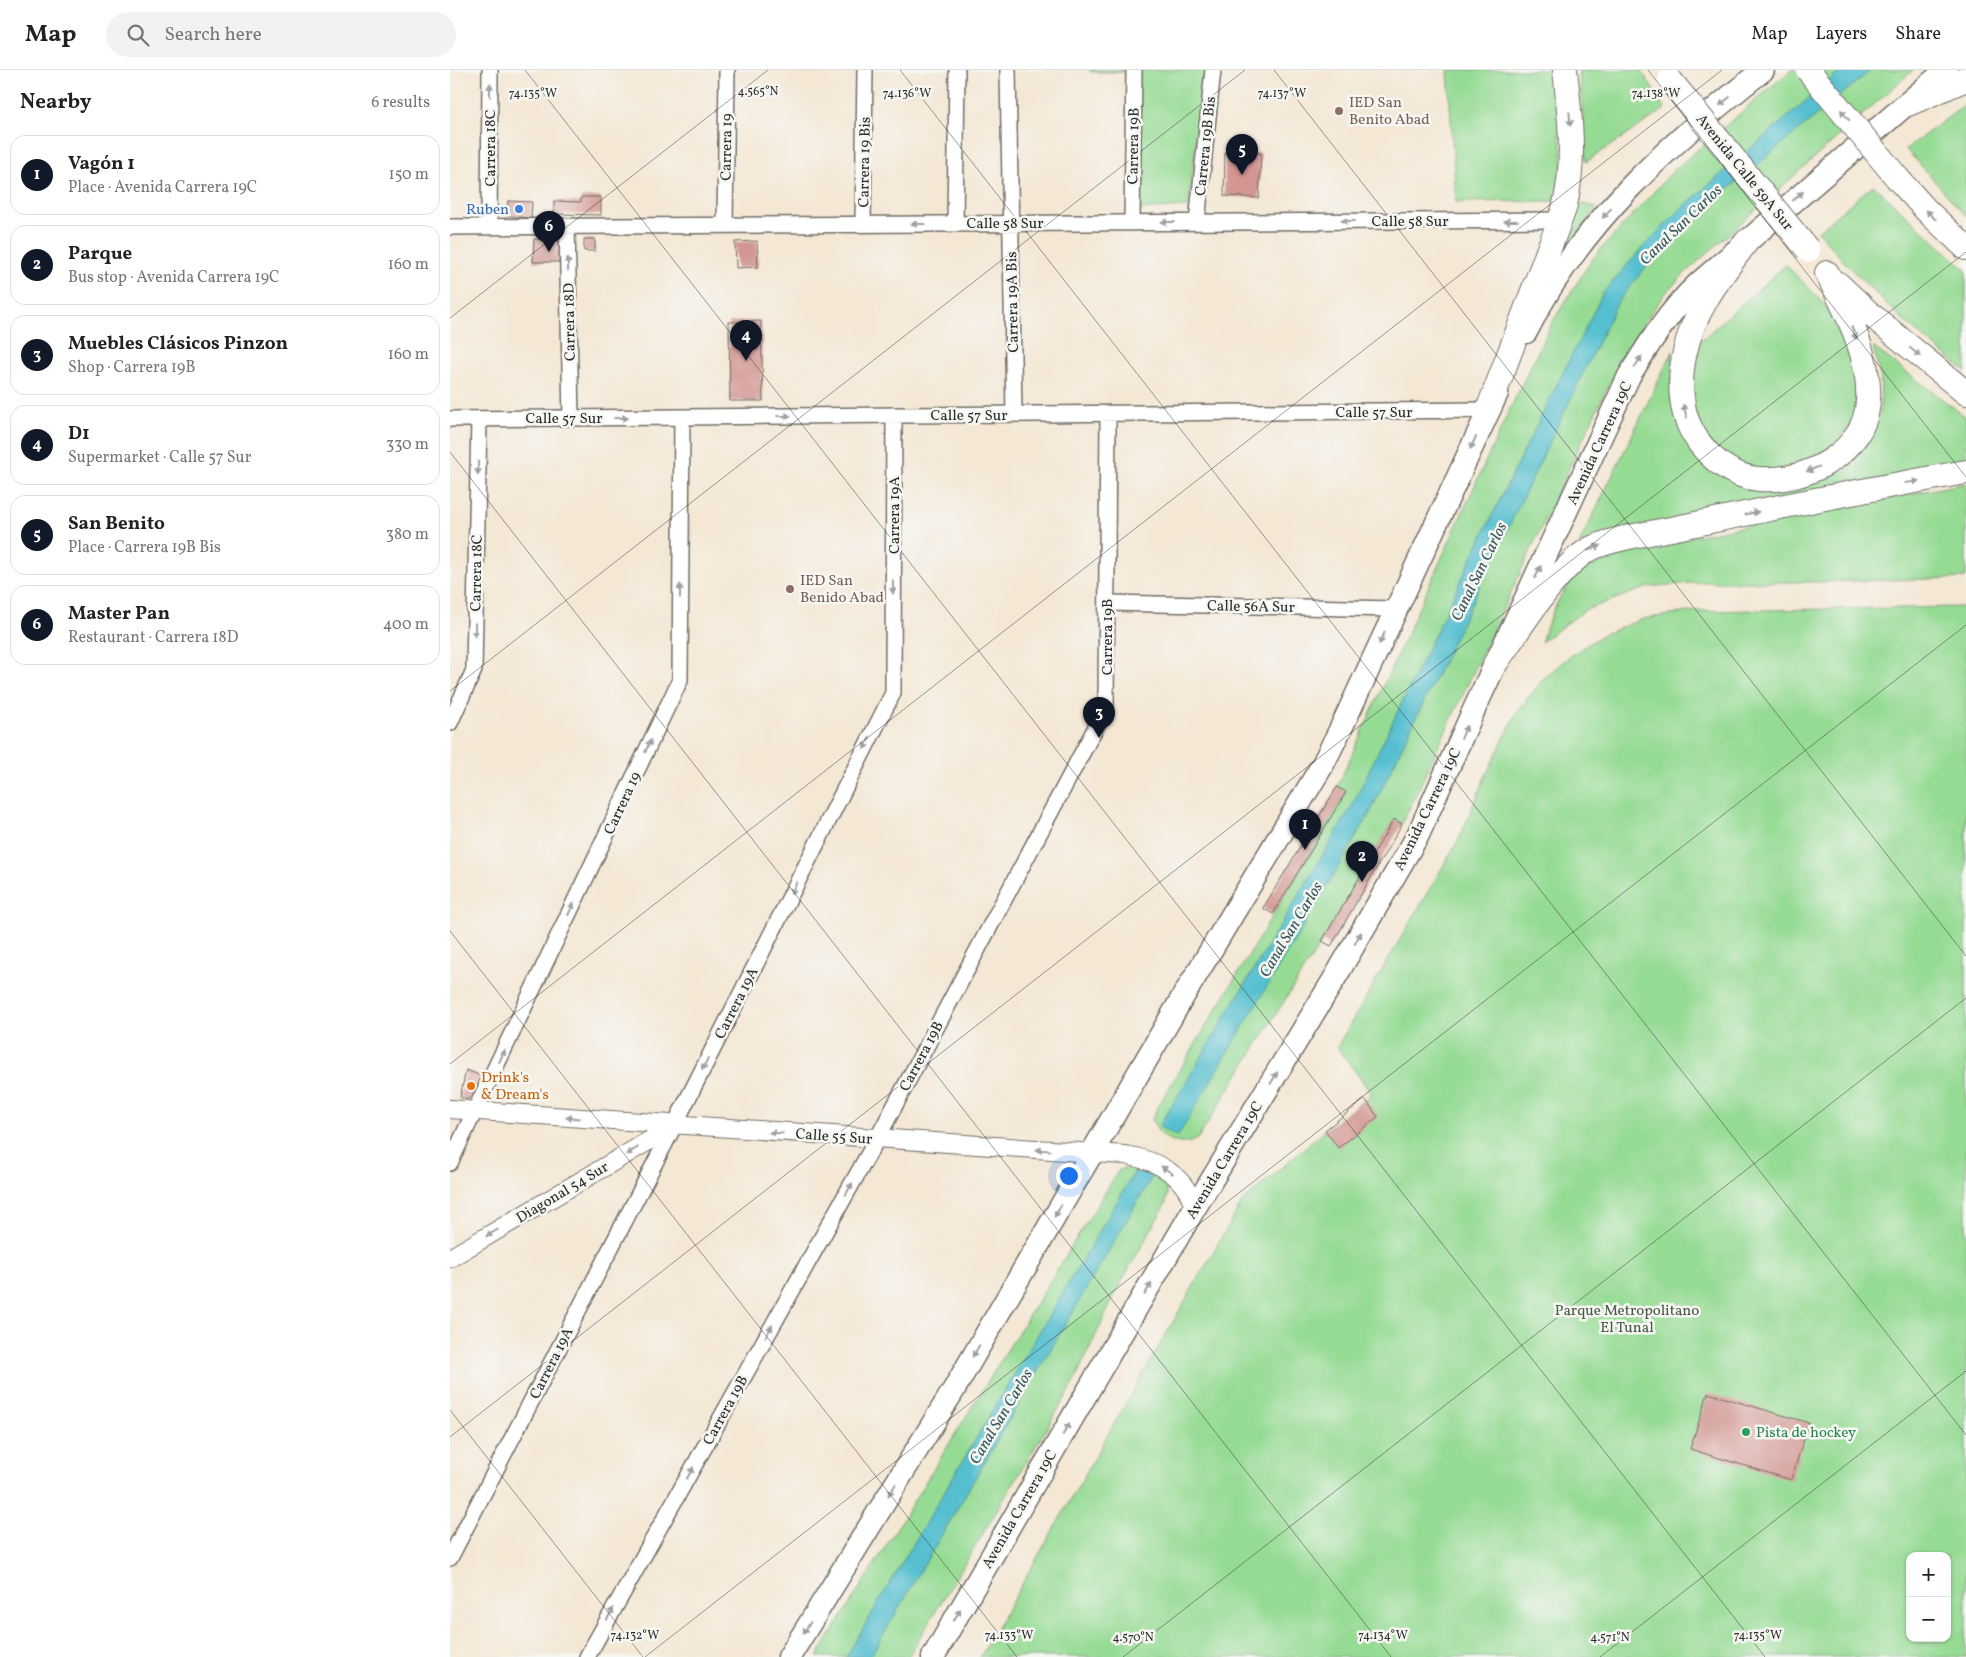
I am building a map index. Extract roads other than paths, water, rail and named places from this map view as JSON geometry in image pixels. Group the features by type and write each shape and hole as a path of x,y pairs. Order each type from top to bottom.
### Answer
{"highway":[{"path":"1488,410 1560,220 1568,192 1572,164 1565,70"},
{"path":"1808,70 1899,180 1966,248"},
{"name":"Avenida Calle 59A Sur","path":"1666,75 1826,273"},
{"path":"1908,104 1966,79"},
{"path":"1747,241 1714,285 1704,304 1685,351 1681,377 1683,407 1695,434 1711,456 1734,472 1759,479 1791,477 1817,469 1837,456 1853,440 1863,421 1868,402 1864,365 1846,313 1826,273"},
{"path":"1826,273 1870,314 1966,393"},
{"path":"1495,664 1534,608 1560,575 1574,560 1595,546 1721,519 1966,472"}],"main road":[{"path":"790,1657 953,1391 1091,1154 1323,764 1488,410 1533,317 1549,290 1604,216 1663,155 1698,123 1763,70"},
{"name":"Avenida Carrera 19C","path":"933,1657 1194,1209 1333,981 1418,835 1495,664 1625,385 1661,325 1680,301 1747,241 1946,70"}],"street":[{"name":"Carrera 18C","path":"489,227 490,70"},
{"name":"Carrera 19","path":"725,225 727,70"},
{"name":"Carrera 19 Bis","path":"863,224 865,70"},
{"path":"955,224 957,70"},
{"name":"Carrera 19A Bis","path":"1008,70 1014,414"},
{"name":"Carrera 19B","path":"1132,223 1134,70"},
{"name":"Carrera 19B Bis","path":"1198,222 1213,70"},
{"name":"Calle 58 Sur","path":"450,227 1560,220"},
{"name":"Carrera 18D","path":"567,226 570,418"},
{"name":"Calle 57 Sur","path":"450,419 1488,410"},
{"name":"Carrera 19B","path":"587,1657 877,1139 1106,708 1108,414"},
{"name":"Carrera 19A","path":"450,1558 674,1126 893,693 894,415"},
{"name":"Carrera 19","path":"450,1163 680,680 682,417"},
{"name":"Carrera 18C","path":"450,723 474,670 479,419"},
{"name":"Calle 56A Sur","path":"1107,603 1396,608"},
{"name":"Calle 55 Sur","path":"450,1110 1136,1157 1157,1164 1177,1177 1184,1186 1194,1209"},
{"name":"Diagonal 54 Sur","path":"450,1258 674,1126"}],"water":[{"name":"Canal San Carlos","path":"1842,70 1871,70 1693,218 1657,253 1617,303 1368,817 1178,1136 1159,1127 1351,808 1506,487 1603,293 1646,244 1683,207"},
{"name":"Canal San Carlos","path":"1137,1168 1152,1177 870,1657 846,1657"}],"place":[{"name":"IED San Benito Abad","path":"1339,111"},
{"name":"San Benito","path":"1242,175"},
{"name":"Ruben","path":"519,209"},
{"name":"Master Pan","path":"549,252"},
{"name":"D1","path":"746,361"},
{"name":"IED San Benido Abad","path":"790,589"},
{"name":"Muebles Clásicos Pinzon","path":"1099,738"},
{"name":"Vagón 1","path":"1305,850"},
{"name":"Parque","path":"1362,882"},
{"name":"Drink's & Dream's","path":"471,1086"},
{"name":"Pista de hockey","path":"1746,1432"}],"park label":[{"name":"Parque Metropolitano El Tunal","path":"1627,1318"}]}
